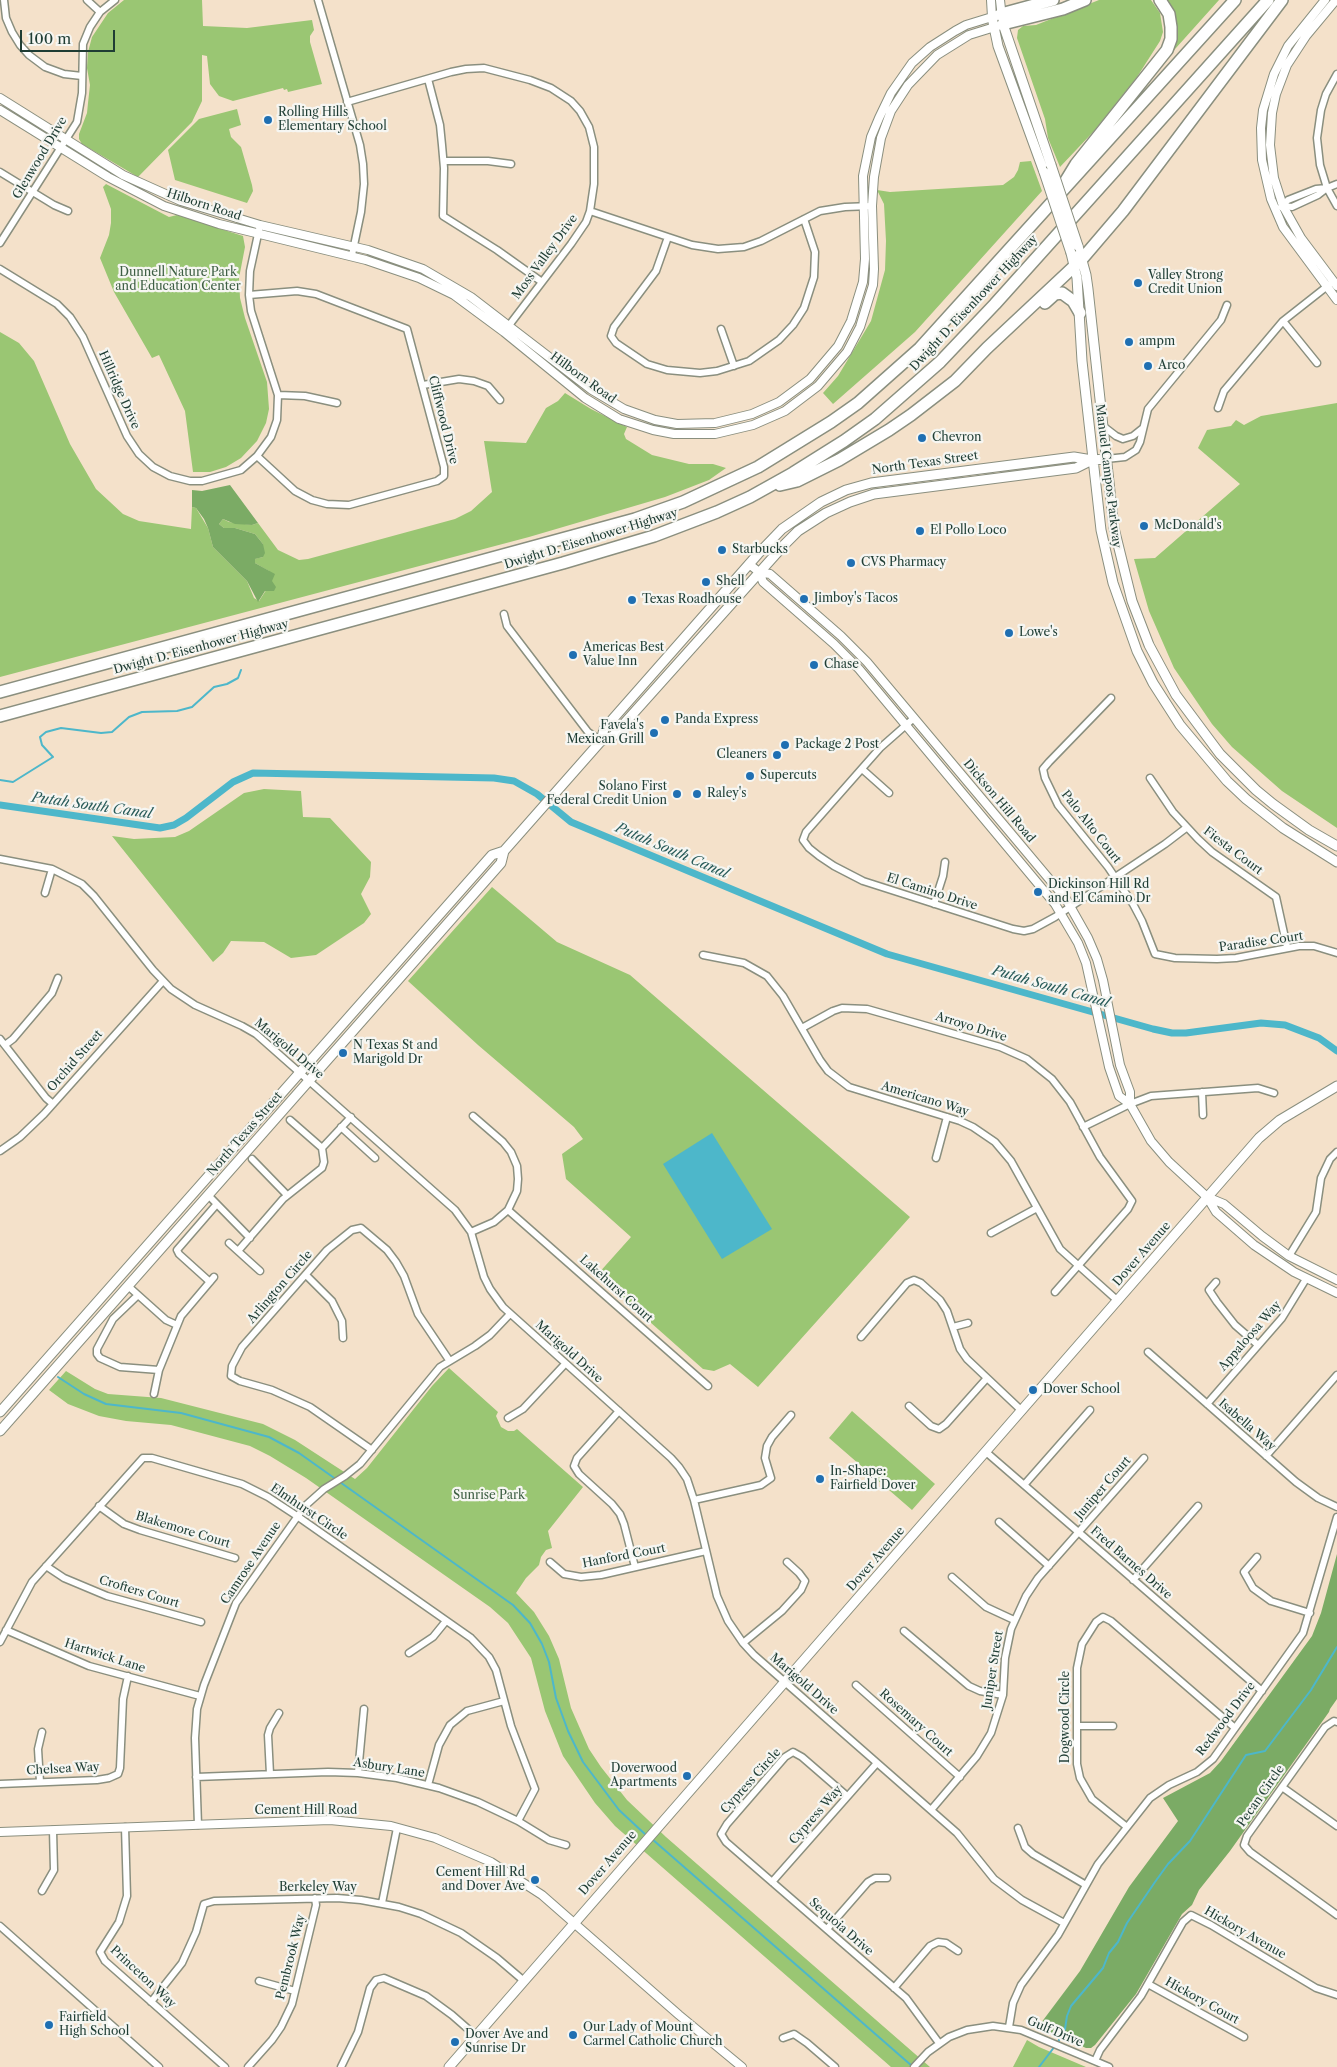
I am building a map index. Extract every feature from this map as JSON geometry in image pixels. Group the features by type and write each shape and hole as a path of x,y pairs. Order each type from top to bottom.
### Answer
{"highway":[{"path":"997,21 1053,0"},
{"path":"997,21 1062,9 1086,0"},
{"path":"1048,208 1076,164 1166,50 1170,39 1171,27 1169,14 1160,0"},
{"name":"Dwight D. Eisenhower Highway","path":"0,692 635,519 683,502 738,477 781,454 831,422 895,372 947,321 1235,0"},
{"name":"Dwight D. Eisenhower Highway","path":"0,716 563,563 654,536 717,512 766,489 819,458 875,419 940,362 1001,297 1268,0"},
{"path":"980,357 986,348 1079,262 1135,196 1282,0"},
{"path":"766,489 797,481 889,430 955,380 1055,294 1062,293 1067,295 1080,313"}],"main road":[{"name":"Manuel Campos Parkway","path":"997,21 1051,165 1074,249"},
{"name":"Manuel Campos Parkway","path":"997,21 1007,73 1088,289 1114,528 1132,600 1153,653 1176,695 1206,737 1236,771 1285,813 1337,846"},
{"name":"Manuel Campos Parkway","path":"1079,262 1082,360 1101,530 1112,583 1137,651 1164,702 1195,746 1246,799 1283,828 1337,862"},
{"name":"North Texas Street","path":"0,1431 501,863 504,851 600,741 604,728 775,536 799,515 834,495 860,486 900,478 1074,456 1092,460 1106,459"},
{"name":"North Texas Street","path":"600,741 613,736 758,572 798,531 826,513 856,499 886,492 1076,468 1092,460"},
{"name":"North Texas Street","path":"1,1410 492,855 504,851"},
{"name":"Dover Avenue","path":"449,2067 1270,1127 1291,1112 1337,1086"}],"street":[{"path":"4,0 2,9 12,32 20,45 30,55 45,67 64,74 82,76"},
{"path":"87,0 100,12"},
{"name":"Glenwood Drive","path":"0,243 76,122 81,104 83,44 90,27 100,12 115,0"},
{"path":"318,0 360,146 364,177 361,212 352,255"},
{"path":"991,0 997,21"},
{"path":"997,21 1000,0"},
{"path":"1325,0 1299,31 1280,60 1268,89 1261,128 1262,160 1266,180 1279,208 1332,285 1337,300"},
{"path":"1279,208 1270,144 1272,113 1276,94 1287,65 1296,50 1336,0"},
{"name":"Hilborn Road","path":"0,98 123,175 159,191 211,211 260,225 354,246 400,259 423,268 458,288 585,398 619,419 637,426 674,434 697,435 732,431 753,425 785,410 818,386 838,363 854,339 868,306 873,285 872,206 876,157 886,121 899,97 920,70 937,55 969,35 997,21"},
{"name":"Hilborn Road","path":"0,110 127,188 164,206 219,224 352,255 398,270 454,295 605,399 641,416 677,424 699,424 729,421 752,414 779,402 810,379 831,356 845,334 858,302 863,282 865,259 863,176 871,137 885,104 912,63 930,47 945,36 966,25 997,21"},
{"name":"Moss Valley Drive","path":"347,102 466,69 484,68 530,80 556,91 571,102 580,112 589,127 594,147 594,184 590,211 586,222 576,237 506,329"},
{"path":"1337,74 1326,94 1318,120 1318,151 1327,188 1337,206"},
{"path":"428,79 440,124 444,161 443,216 497,250 542,282"},
{"path":"444,161 488,161 511,164"},
{"path":"0,172 33,193 68,211"},
{"path":"1279,208 1292,207 1337,184"},
{"path":"590,211 692,245 718,249 744,247 761,241 820,211 872,206"},
{"path":"668,237 656,271 614,327 612,336 616,343 647,364 667,370 700,373 749,361 780,340 793,325 804,308 814,277 815,252 804,219"},
{"name":"Hillridge Drive","path":"0,269 57,304 70,318 84,337 126,436 138,454 153,467 170,476 202,482 241,470 258,456 271,437 277,420 278,395 252,311 249,295 250,271 260,225"},
{"path":"1218,408 1224,391 1283,321 1332,285"},
{"name":"Cliffwood Drive","path":"249,295 297,292 316,294 407,329 444,466 444,476 437,481 349,505 327,504 312,500 295,491 258,456"},
{"path":"1106,459 1125,457 1133,453 1140,442 1146,415 1152,404 1221,320 1226,305"},
{"path":"1283,321 1317,363"},
{"path":"721,329 734,366"},
{"path":"423,385 458,379 474,380 488,386 500,400"},
{"path":"278,395 305,396 337,403"},
{"path":"1103,426 1123,439 1133,436 1143,428"},
{"name":"Dickson Hill Road","path":"749,564 758,572 763,582 859,668 905,726 1044,890 1061,913 1078,943 1086,963 1109,1067 1119,1096 1130,1104 1151,1141 1169,1162 1207,1197 1216,1212 1254,1245 1306,1279 1337,1293"},
{"name":"Dickson Hill Road","path":"758,572 770,574 842,636 867,662 1071,906 1088,938 1096,959 1120,1065 1130,1092 1130,1104"},
{"path":"504,614 507,626 514,636 588,732 600,741"},
{"name":"Palo Alto Court","path":"1111,698 1044,769 1050,791 1058,805 1115,877"},
{"path":"889,793 862,769 880,748 914,718"},
{"name":"El Camino Drive","path":"862,769 806,832 803,840 809,848 848,874 879,887 1013,930 1024,931 1042,925 1186,828"},
{"name":"Fiesta Court","path":"1150,778 1186,828 1212,852 1276,897 1287,947"},
{"name":"Marigold Drive","path":"0,859 52,869 75,880 94,896 163,981 183,998 195,1005 256,1034 455,1210 471,1232 484,1277 490,1289 510,1314 671,1458 686,1479 694,1500 722,1608 743,1643 784,1682 957,1833 988,1872 1008,1890 1064,1923"},
{"path":"934,904 943,876 944,862"},
{"path":"45,893 52,869"},
{"name":"Paradise Court","path":"1115,877 1142,920 1155,954 1175,958 1217,959 1236,958 1287,947 1314,946 1337,953"},
{"name":"Americano Way","path":"703,955 732,959 756,968 776,985 828,1071 849,1087 948,1117 974,1127 994,1142 1011,1161 1060,1249 1118,1301"},
{"path":"5,1045 52,994 58,978"},
{"name":"Orchid Street","path":"0,1151 31,1128 163,981"},
{"name":"Arroyo Drive","path":"802,1028 833,1011 855,1007 1000,1047 1027,1059 1052,1079 1070,1102 1109,1172 1132,1201 1128,1209 1078,1267"},
{"path":"0,1039 46,1098 53,1104"},
{"path":"1083,1127 1151,1096 1258,1088 1274,1093"},
{"path":"1202,1092 1203,1115"},
{"path":"471,1232 494,1222 508,1210 517,1191 518,1179 517,1166 511,1152 503,1142 473,1116"},
{"path":"322,1148 351,1117"},
{"path":"936,1158 948,1117"},
{"path":"238,1251 287,1195 322,1168 324,1162 322,1148 290,1120"},
{"path":"341,1127 375,1158"},
{"path":"1289,1256 1316,1212 1321,1178 1330,1159 1337,1152"},
{"path":"252,1159 287,1195"},
{"path":"208,1195 250,1238"},
{"name":"Dickson Hill Road","path":"1207,1197 1224,1204 1289,1256 1337,1280"},
{"path":"154,1394 160,1370 183,1312 212,1279 177,1250 216,1205"},
{"path":"991,1232 1037,1208"},
{"name":"Lakehurst Court","path":"508,1210 708,1386"},
{"name":"Arlington Circle","path":"372,1450 310,1407 272,1390 240,1381 232,1376 232,1366 242,1347 338,1240 352,1230 361,1228 387,1250 396,1262 404,1276 418,1314 449,1360"},
{"path":"228,1243 260,1271"},
{"path":"1055,1292 1078,1267"},
{"path":"306,1275 326,1292 332,1300 342,1321 343,1338"},
{"name":"Appaloosa Way","path":"1206,1404 1289,1308 1306,1279"},
{"path":"861,1337 907,1283 914,1280 921,1283 940,1300 947,1311 960,1349 1022,1411"},
{"path":"1216,1282 1209,1290 1217,1302 1235,1325 1258,1345"},
{"path":"128,1286 166,1320 177,1325"},
{"path":"138,1295 113,1319 97,1349 97,1354 100,1358 120,1367 160,1370"},
{"name":"Camrose Avenue","path":"198,1825 195,1724 200,1696 236,1603 305,1506 324,1489 360,1464 428,1378 449,1360 475,1346 490,1335 510,1314"},
{"path":"953,1327 968,1323"},
{"name":"Isabella Way","path":"1148,1352 1305,1490 1337,1507"},
{"path":"508,1418 523,1409 565,1364"},
{"path":"1266,1456 1337,1375"},
{"path":"909,1406 931,1426 939,1428 946,1424 987,1378"},
{"path":"1,1410 12,1417"},
{"path":"1024,1485 1090,1410"},
{"path":"619,1411 577,1458 574,1466 579,1474 612,1504 620,1514 635,1567"},
{"path":"694,1500 761,1485 771,1478 765,1458 767,1446 772,1437 792,1415"},
{"name":"Fred Barnes Drive","path":"986,1452 1262,1691"},
{"name":"Elmhurst Circle","path":"0,1642 25,1594 46,1566 143,1458 152,1458 242,1484 268,1497 297,1516 471,1638 489,1657 496,1670 511,1726 535,1789 518,1821"},
{"name":"Juniper Court","path":"1078,1532 1144,1458"},
{"name":"Blakemore Court","path":"99,1506 124,1524 235,1558"},
{"path":"1133,1580 1198,1506"},
{"name":"Redwood Drive","path":"1009,2027 1016,1994 1053,1943 1098,1864 1145,1804 1160,1791 1197,1772 1219,1751 1303,1633 1337,1517"},
{"path":"999,1522 1049,1566"},
{"name":"Juniper Street","path":"931,1810 986,1743 996,1722 1003,1695 1007,1644 1014,1620 1032,1585 1078,1532"},
{"name":"Hanford Court","path":"550,1562 564,1574 572,1576 600,1574 706,1551"},
{"path":"1257,1557 1244,1572 1253,1588 1271,1601 1310,1613"},
{"path":"743,1643 782,1611 801,1590 805,1581 787,1562"},
{"name":"Crofters Court","path":"46,1566 64,1578 107,1596 201,1622"},
{"path":"952,1577 986,1607 1014,1620"},
{"name":"Dogwood Circle","path":"1127,1827 1097,1804 1085,1789 1077,1764 1077,1668 1079,1654 1091,1627 1103,1617 1111,1621 1235,1728"},
{"path":"409,1653 433,1637 446,1621"},
{"name":"Hartwick Lane","path":"6,1630 72,1659 200,1696"},
{"path":"904,1631 969,1686 980,1691 1003,1695"},
{"name":"Chelsea Way","path":"0,1784 97,1780 118,1774 120,1768 122,1710 128,1676"},
{"name":"Rosemary Court","path":"856,1685 960,1777"},
{"path":"428,1785 439,1745 450,1725 467,1711 504,1701"},
{"path":"358,1774 364,1709"},
{"path":"270,1774 268,1735 279,1713"},
{"name":"Pecan Circle","path":"1337,1722 1334,1721 1325,1727 1246,1836 1244,1845 1250,1852 1337,1915"},
{"path":"1077,1726 1113,1726"},
{"path":"40,1782 38,1749 42,1732"},
{"name":"Cypress Circle","path":"721,1834 727,1824 785,1757 793,1752 802,1757 847,1796"},
{"name":"Cypress Way","path":"772,1882 877,1763"},
{"name":"Asbury Lane","path":"196,1777 270,1774 358,1774 397,1778 428,1785 478,1802 518,1821 549,1840 566,1845"},
{"path":"1282,1787 1337,1826"},
{"name":"Cement Hill Road","path":"0,1832 330,1820 371,1823 441,1840 491,1862 532,1887 679,2015 742,2067"},
{"name":"Princeton Way","path":"125,1827 128,1882 124,1909 113,1933 100,1952 106,1961 224,2067"},
{"path":"382,1903 397,1828"},
{"path":"1018,1828 1025,1847 1086,1885"},
{"path":"42,1892 54,1870 54,1830"},
{"name":"Sequoia Drive","path":"721,1834 726,1842 911,2004 939,2043"},
{"path":"827,1929 868,1882 875,1878 887,1878"},
{"name":"Pembrook Way","path":"248,2067 281,2027 292,2004 316,1905 315,1898"},
{"name":"Berkeley Way","path":"151,2002 172,1978 182,1963 196,1932 204,1904 214,1902 337,1898 382,1903 421,1914 461,1933 497,1958 524,1981"},
{"name":"Hickory Avenue","path":"1095,2061 1100,2050 1148,1984 1183,1922 1191,1915 1316,1988 1337,1995"},
{"path":"0,1926 159,2067"},
{"path":"894,1988 930,1946 938,1942 946,1943 958,1952"},
{"path":"341,2067 358,2032 370,1988 376,1980 384,1978 426,1996 476,2036"},
{"path":"259,1982 295,1991"},
{"name":"Hickory Court","path":"1148,1984 1244,2037"},
{"name":"Gulf Drive","path":"916,2065 939,2043 967,2030 987,2026 1009,2027 1046,2040 1108,2067"},
{"path":"784,2038 794,2034 835,2067"}],"green space":[{"path":"124,0 202,0 203,26 247,28 312,20 314,30 310,36 310,42 322,84 288,92 287,89 284,90 283,88 233,101 219,96 210,84 207,56 202,55 202,101 192,122 138,177 82,144 79,139 87,113 90,85 87,68 88,52 92,37 108,13"},
{"path":"1099,0 1151,0 1160,13 1163,32 1160,41 1137,77 1094,131 1060,167 1048,138 1045,119 1017,38 1018,30 1023,26 1036,25"},
{"path":"1164,0 1219,0 1167,58"},
{"path":"237,109 241,125 229,129 231,137 241,147 252,185 253,191 247,203 175,180 168,150 199,119"},
{"path":"1031,161 1042,191 915,332 833,404 823,393 838,376 871,321 885,270 884,204 877,190 890,192 1003,185 1014,177 1020,162"},
{"name":"Dunnell Nature Park and Education Center","path":"106,184 169,217 177,215 243,236 245,247 239,278 240,298 267,382 269,409 266,423 257,441 241,458 226,467 210,472 193,472 185,411 159,355 152,358 114,292 100,258 109,235 111,223 111,209 103,187"},
{"path":"0,332 19,343 34,361 70,444 96,489 123,514 139,521 191,529 192,507 196,508 208,528 213,547 247,581 254,598 259,601 272,581 269,571 255,563 254,559 263,557 263,544 255,534 235,528 224,528 219,524 223,519 229,522 252,525 258,523 278,550 299,560 455,519 471,511 492,492 484,441 526,443 546,408 558,401 565,393 591,409 627,427 624,434 626,439 652,455 689,464 713,464 726,468 709,480 665,497 529,537 0,677"},
{"path":"1337,403 1337,828 1282,791 1232,747 1212,724 1174,668 1149,611 1134,559 1155,558 1240,484 1198,448 1207,430 1231,426 1236,420 1244,425 1261,416"},
{"path":"230,485 258,523 252,525 235,524 223,519 219,524 224,528 235,528 255,534 263,544 265,553 263,557 255,559 255,563 275,574 272,581 276,587 274,591 265,591 258,602 247,581 213,547 204,519 196,508 192,507 192,490 202,491"},
{"path":"264,789 301,791 303,817 330,818 371,862 370,877 361,894 371,914 364,923 316,955 291,958 264,942 231,941 223,953 213,962 112,836 134,839 175,837 189,831 244,793"},
{"path":"492,887 557,942 630,975 910,1217 758,1387 730,1364 714,1371 703,1369 597,1275 631,1237 566,1179 562,1154 583,1139 574,1127 478,1045 408,981"},
{"name":"Sunrise Park","path":"449,1368 498,1412 496,1416 501,1427 508,1431 517,1429 583,1487 548,1531 552,1548 546,1550 541,1557 539,1565 526,1578 516,1593 534,1612 549,1636 559,1659 571,1708 589,1749 601,1767 627,1800 666,1837 930,2067 891,2067 615,1826 595,1803 563,1756 545,1711 531,1658 508,1623 490,1607 306,1478 250,1446 171,1425 126,1421 99,1416 68,1404 49,1390 66,1371 95,1389 108,1394 161,1398 263,1424 295,1440 355,1479 367,1468 432,1386"},
{"path":"852,1411 935,1484 912,1510 829,1438"},
{"path":"1337,1554 1337,1699 1329,1712 1230,1851 1199,1890 1192,1905 1182,1914 1136,1994 1095,2045 1091,2048 1086,2048 1038,2027 1080,1971 1129,1887 1178,1821 1163,1798 1210,1773 1221,1761 1312,1636 1321,1613"},
{"path":"1027,2040 1039,2047 1086,2067 1013,2067"}],"water":[{"path":"712,1133 772,1229 722,1259 663,1164"}],"waterway":[{"path":"0,780 13,782 53,757 42,745 40,737 46,732 61,728 101,733 112,732 129,717 142,712 177,711 192,707 214,687 227,684 238,678 241,670"},
{"name":"Putah South Canal","path":"0,805 160,828 174,825 186,818 233,782 253,773 494,778 514,781 537,794 571,822 887,954 1153,1029 1172,1033 1186,1033 1261,1023 1285,1025 1319,1038 1337,1051"},
{"path":"58,1377 84,1394 106,1404 181,1413 269,1437 299,1453 513,1605 530,1623 542,1644 549,1662 556,1698 568,1731 583,1762 619,1810 646,1835"},
{"path":"1058,2042 1065,2029 1071,2006 1103,1968 1109,1953 1118,1942 1127,1923 1155,1882 1168,1864 1190,1841 1246,1755 1265,1751 1311,1690 1337,1647"},
{"path":"652,1839 912,2066"},
{"path":"1039,2067 1055,2046"}],"place":[{"name":"Rolling Hills Elementary School","path":"268,120"},
{"name":"Valley Strong Credit Union","path":"1138,283"},
{"name":"ampm","path":"1129,342"},
{"name":"Arco","path":"1148,366"},
{"name":"Chevron","path":"922,438"},
{"name":"McDonald's","path":"1144,526"},
{"name":"El Pollo Loco","path":"920,531"},
{"name":"Starbucks","path":"722,550"},
{"name":"CVS Pharmacy","path":"851,563"},
{"name":"Shell","path":"706,582"},
{"name":"Jimboy's Tacos","path":"804,599"},
{"name":"Texas Roadhouse","path":"632,600"},
{"name":"Lowe's","path":"1009,633"},
{"name":"Americas Best Value Inn","path":"573,655"},
{"name":"Chase","path":"814,665"},
{"name":"Panda Express","path":"665,720"},
{"name":"Favela's Mexican Grill","path":"654,733"},
{"name":"Package 2 Post","path":"785,745"},
{"name":"Cleaners","path":"777,755"},
{"name":"Supercuts","path":"750,776"},
{"name":"Solano First Federal Credit Union","path":"677,794"},
{"name":"Raley's","path":"697,794"},
{"name":"Dickinson Hill Rd and El Camino Dr","path":"1038,892"},
{"name":"N Texas St and Marigold Dr","path":"343,1053"},
{"name":"Dover School","path":"1033,1390"},
{"name":"In-Shape: Fairfield Dover","path":"820,1479"},
{"name":"Doverwood Apartments","path":"687,1776"},
{"name":"Cement Hill Rd and Dover Ave","path":"535,1880"},
{"name":"Fairfield High School","path":"49,2025"},
{"name":"Our Lady of Mount Carmel Catholic Church","path":"573,2035"},
{"name":"Dover Ave and Sunrise Dr","path":"455,2042"}]}
